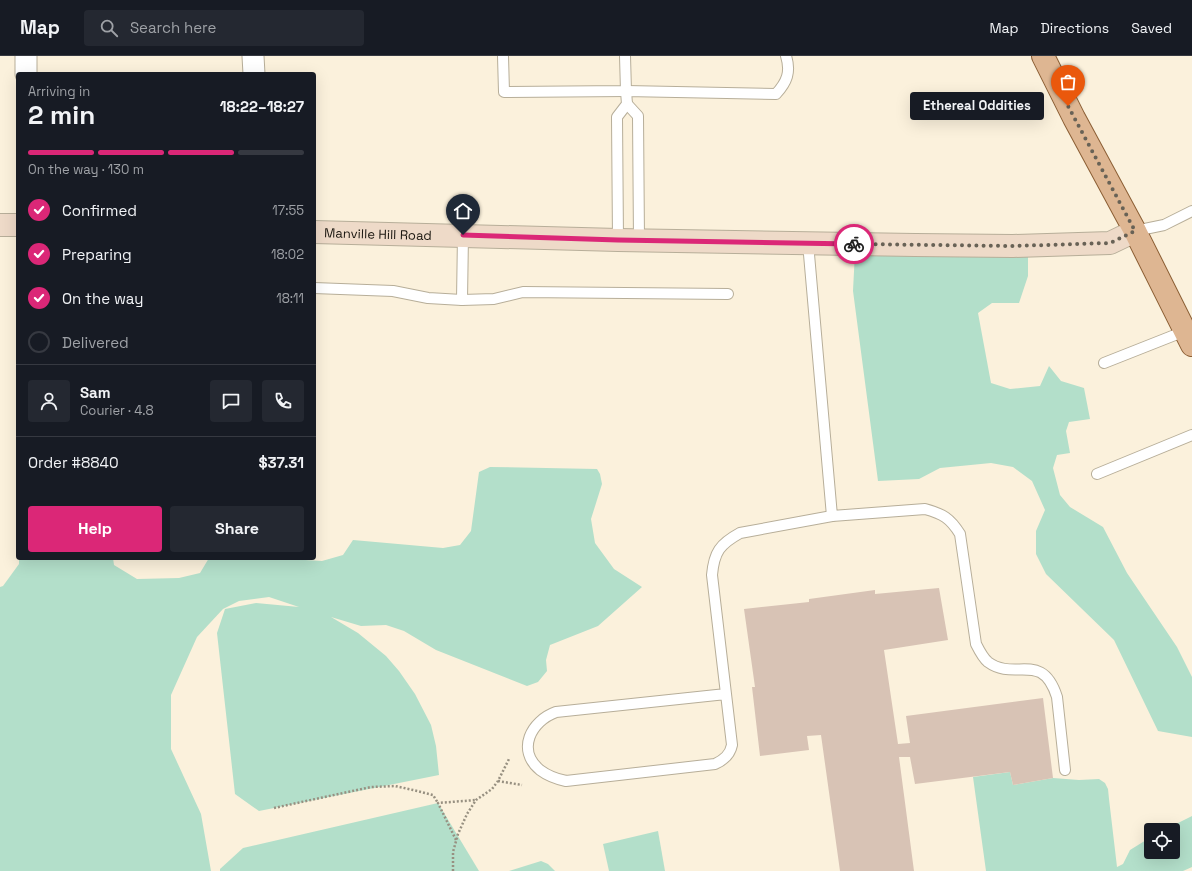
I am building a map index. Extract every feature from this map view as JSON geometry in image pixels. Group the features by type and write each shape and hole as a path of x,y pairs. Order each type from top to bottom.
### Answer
{"main road":[{"path":"1043,56 1074,118 1135,231 1189,338"},
{"path":"0,224 16,225"},
{"name":"Manville Hill Road","path":"316,232 915,245 1072,245 1110,243 1135,231"}],"street":[{"path":"26,56 26,72"},
{"path":"253,56 254,72"}],"lane":[{"path":"504,56 504,92 626,91 776,94 783,87 787,77 789,65 786,56"},
{"path":"625,56 627,104 638,116 629,240"},
{"path":"627,104 617,117 629,240"},
{"path":"1135,231 1164,225 1192,211"},
{"path":"462,300 463,235"},
{"path":"808,243 832,516"},
{"path":"316,288 393,290 428,298 462,300 494,299 524,292 728,294"},
{"path":"1104,363 1189,338"},
{"path":"1097,474 1192,435"},
{"path":"726,694 556,712 544,717 533,729 528,743 528,750 534,764 547,775 566,781 715,764 726,757 730,752 732,745 726,694 712,575 716,554 729,539 740,533 832,516 925,509 946,517 960,534 976,644 981,654 988,662 999,667 1009,669 1030,669 1040,672 1048,678 1053,685 1057,697 1065,770"}],"path":[{"path":"453,871 453,852 456,840 467,814 476,800 492,789 498,781 509,759"},
{"path":"498,781 522,785"},
{"path":"274,808 371,787 395,786 433,795 456,840"},
{"path":"438,803 476,800"}],"green space":[{"path":"855,252 1028,255 1028,276 1019,303 992,303 978,313 991,383 1010,389 1040,386 1049,366 1061,381 1084,388 1090,419 1069,422 1066,431 1070,453 1057,455 1053,468 1060,495 1070,507 1103,527 1127,573 1177,647 1192,677 1192,737 1158,731 1114,640 1046,574 1036,554 1036,531 1045,510 1032,481 1013,467 991,463 940,468 919,479 878,481 853,291"},
{"path":"490,467 597,469 600,474 602,484 591,519 595,543 614,569 642,587 598,626 550,645 546,660 547,671 538,682 527,686 436,650 404,631 386,625 361,626 331,617 358,633 386,656 399,671 415,694 431,725 436,746 439,775 259,811 235,794 217,633 225,609 256,603 299,607 269,597 239,601 223,609 197,637 171,695 171,749 201,814 211,871 0,871 0,587 3,586 19,564 19,560 113,560 114,565 137,579 179,578 200,573 208,560 322,561 343,555 353,540 443,548 460,545 471,531 479,472"},
{"path":"1010,772 1013,785 1053,778 1079,780 1099,779 1105,783 1108,789 1117,867 1123,864 1130,850 1144,841 1144,859 1180,859 1180,823 1178,823 1192,816 1192,867 1183,871 986,871 973,777"},
{"path":"438,803 479,871 220,871 220,869 243,848"},
{"path":"658,831 665,871 609,871 603,844"},
{"path":"541,861 548,864 555,871 509,871"}],"building":[{"path":"939,588 948,640 884,650 898,744 910,743 906,716 1043,698 1053,778 1013,785 1010,772 915,784 910,757 899,757 914,871 840,871 821,735 807,736 809,750 760,756 752,687 755,687 744,609 809,602 809,599 875,590 875,594"}],"way so far":[{"path":"854,244 1013,246 1072,245 1110,243 1135,231 1068,106"}],"place":[{"name":"Ethereal Oddities","path":"1068,106"}],"route":[{"path":"463,235 618,240 854,244"}]}
